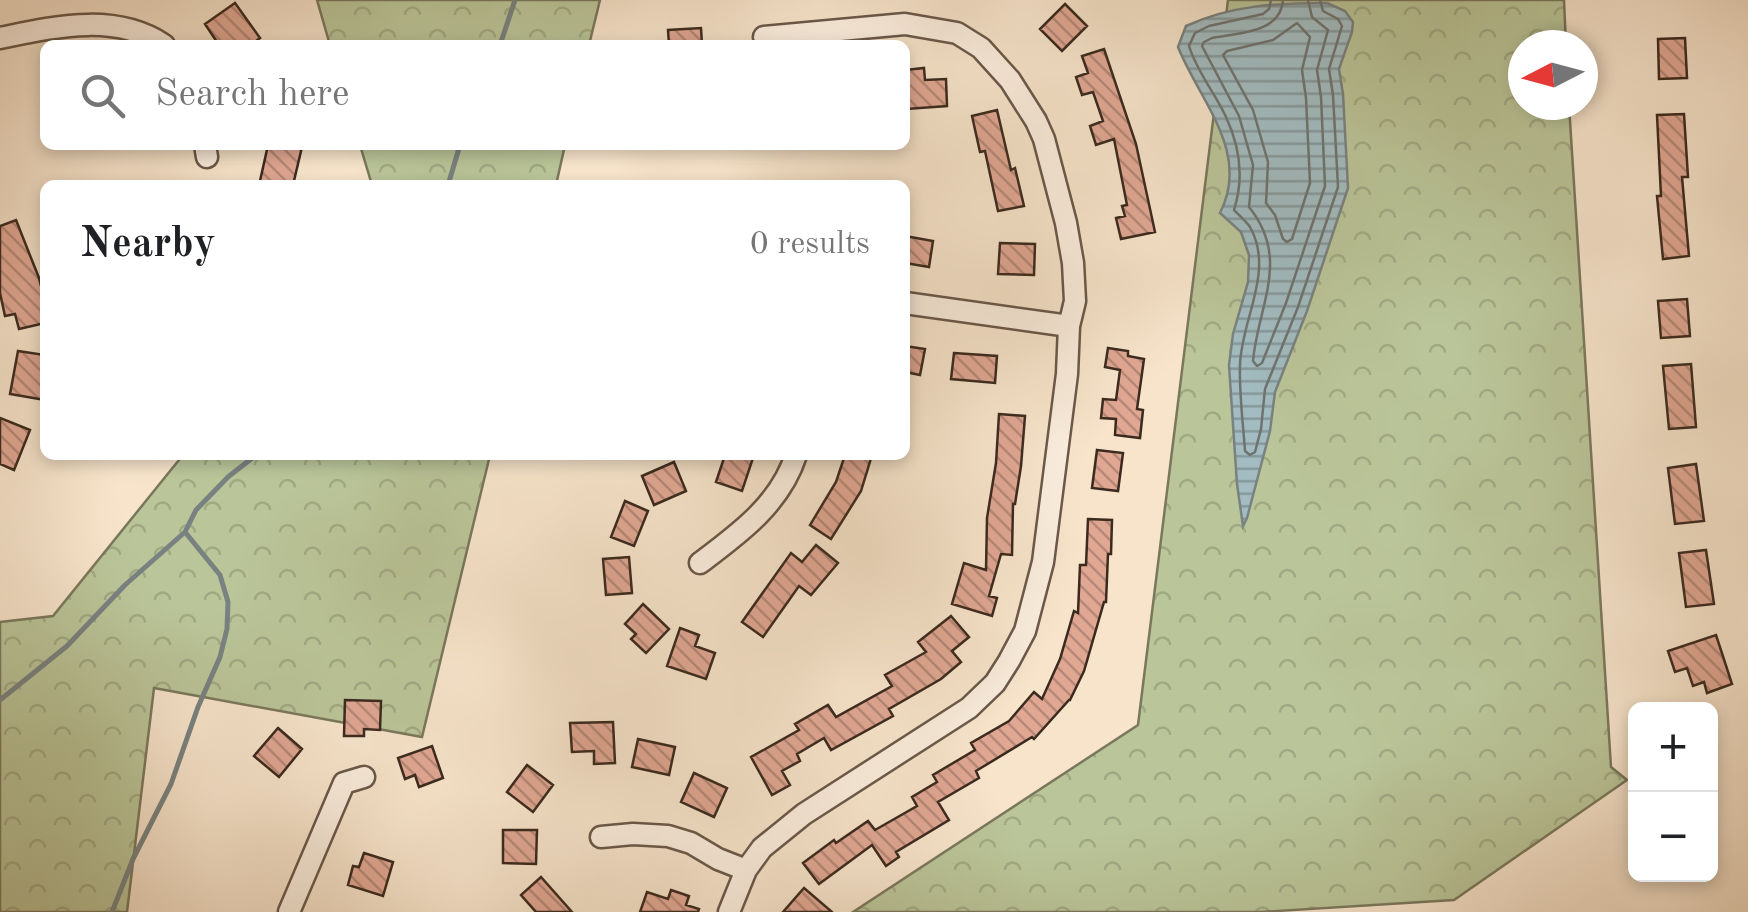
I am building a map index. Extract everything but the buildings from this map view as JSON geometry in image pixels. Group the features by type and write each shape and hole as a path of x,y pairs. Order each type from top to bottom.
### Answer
{"street":[{"path":"729,912 746,870 762,848 804,814 969,708 995,683 1009,661 1025,631 1043,562 1075,301 1066,222 1044,140 1010,80 980,48 957,33 904,24 764,37"},
{"path":"0,38 60,26 116,25 156,40"},
{"path":"910,304 1069,326"},
{"path":"700,563 744,529 778,495 794,460"},
{"path":"289,912 344,783 364,777"},
{"path":"601,837 668,836 746,870"}],"green space":[{"path":"317,0 600,0 590,40 329,40"},
{"path":"1228,0 1564,0 1565,30 1508,30 1508,120 1570,120 1611,767 1627,780 1454,900 1260,912 853,912 1138,725"},
{"path":"362,150 564,150 557,180 370,180"},
{"path":"179,460 489,460 422,737 154,688 127,912 0,912 0,622 53,616"}],"water":[{"path":"1327,3 1345,11 1353,22 1339,69 1348,188 1275,392 1270,431 1243,526 1229,365 1233,334 1248,282 1249,255 1241,232 1220,213 1228,191 1230,169 1226,148 1178,47 1186,26 1203,19 1237,9"}],"waterway":[{"path":"502,40 515,0"},
{"path":"450,180 458,150"},
{"path":"0,700 67,646 125,585 185,532 196,510 250,460"},
{"path":"112,912 133,859 171,784 227,629 228,602 220,575 185,532"}]}
